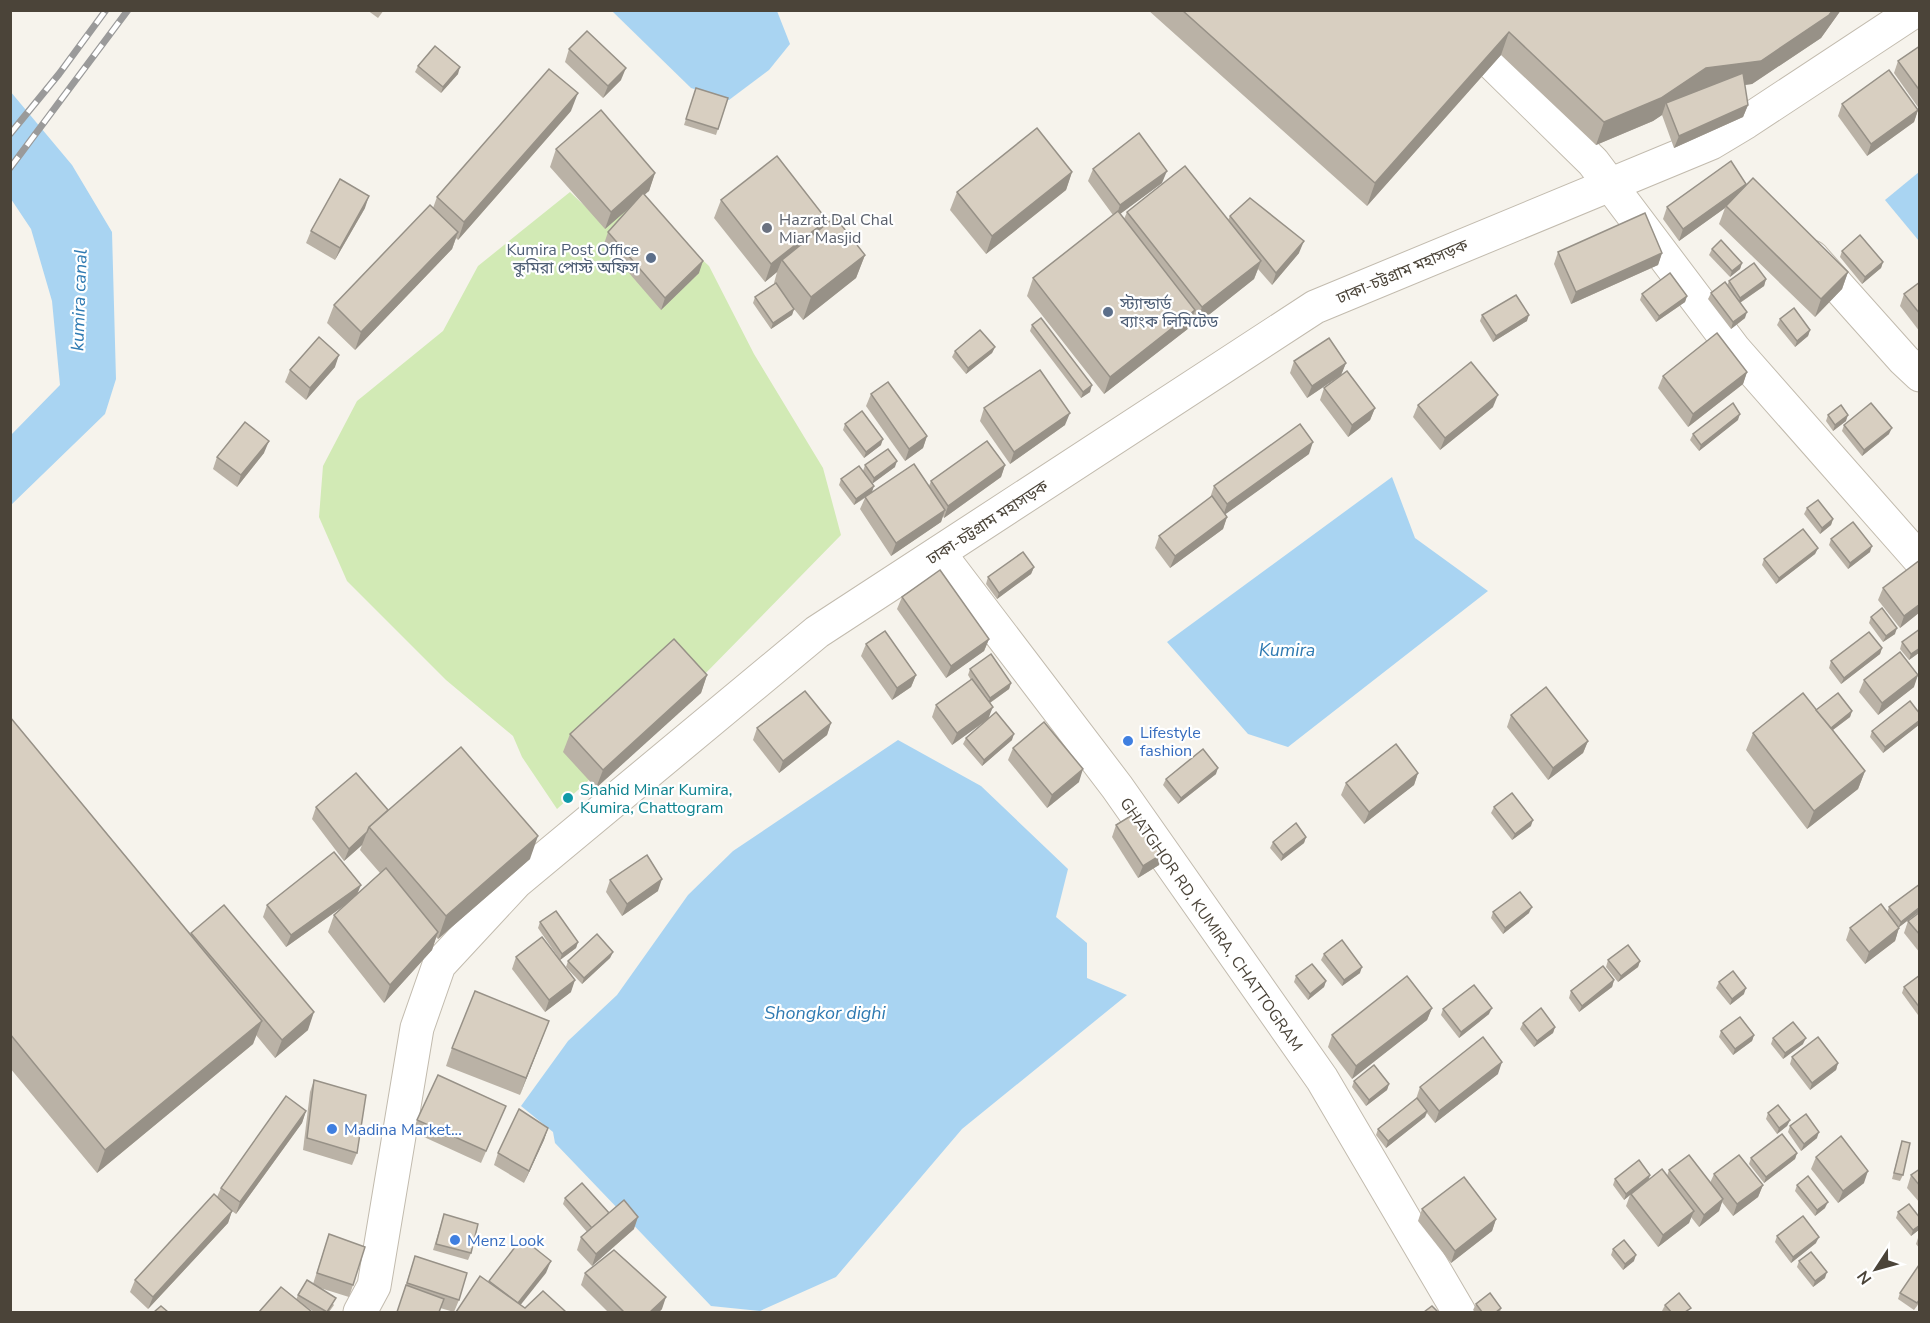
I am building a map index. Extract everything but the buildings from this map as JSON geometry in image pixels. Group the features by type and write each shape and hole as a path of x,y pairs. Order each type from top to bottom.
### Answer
{"street":[{"path":"1438,10 1593,162 1734,350 1920,560"},
{"name":"ঢাকা-চট্টগ্রাম মহাসড়ক","path":"360,1312 374,1286 417,1028 439,964 516,882 817,632 1315,307 1611,184 1719,156 1746,122 1916,10"},
{"path":"1789,231 1920,375"},
{"name":"GHATGHOR RD, KUMIRA, CHATTOGRAM","path":"939,553 1117,787 1322,1079 1459,1312"}],"green space":[{"path":"570,192 591,212 636,198 709,266 754,354 823,468 841,535 699,680 557,809 522,757 513,736 446,680 347,581 319,517 323,466 357,401 443,331 478,266"}],"water":[{"path":"612,11 777,11 790,44 769,70 729,100 691,88"},
{"name":"kumira canal","path":"10,91 72,165 112,232 116,379 105,414 11,505 11,435 60,385 52,301 31,229 11,199"},
{"path":"1919,172 1919,241 1885,200"},
{"name":"Kumira","path":"1392,477 1415,538 1488,591 1288,747 1248,734 1167,642"},
{"name":"Shongkor dighi","path":"898,740 981,786 1068,869 1056,917 1087,943 1087,978 1127,995 962,1129 836,1277 760,1311 711,1306 555,1143 553,1132 521,1106 568,1041 617,995 688,895 733,851"}],"railway":[{"path":"10,134 59,74 106,10"},
{"path":"10,168 128,10"}],"place":[{"name":"Hazrat Dal Chal Miar Masjid","path":"767,228"},
{"name":"Kumira Post Office কুমিরা পোস্ট অফিস","path":"651,258"},
{"name":"স্ট্যান্ডার্ড ব্যাংক লিমিটেড","path":"1108,312"},
{"name":"Lifestyle fashion","path":"1128,741"},
{"name":"Shahid Minar Kumira, Kumira, Chattogram","path":"568,798"},
{"name":"Madina Market...","path":"332,1129"},
{"name":"Menz Look","path":"455,1240"}]}
